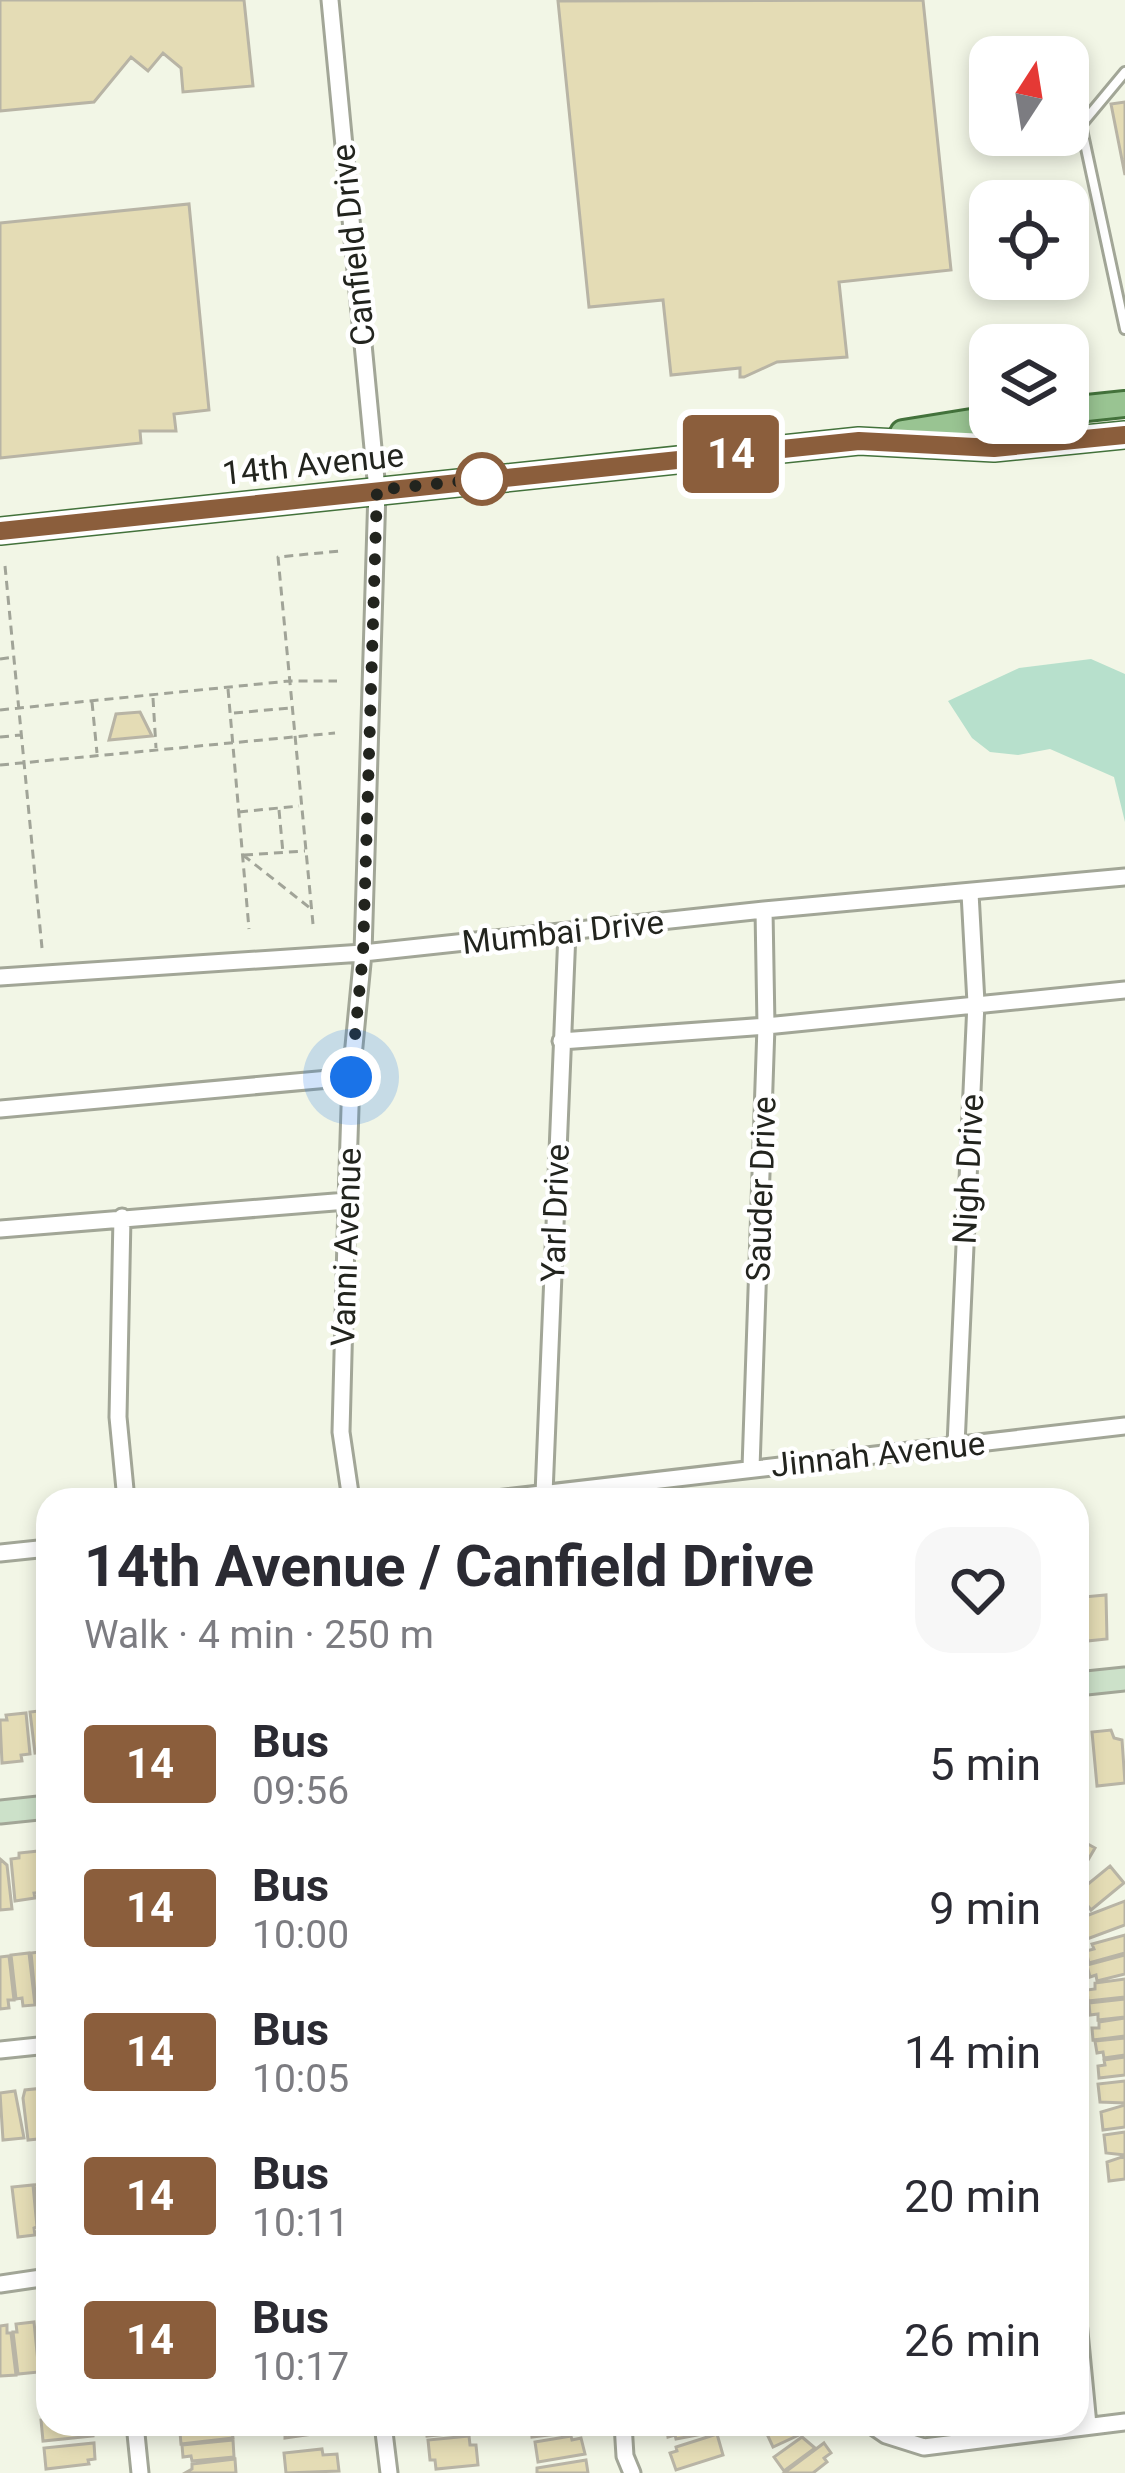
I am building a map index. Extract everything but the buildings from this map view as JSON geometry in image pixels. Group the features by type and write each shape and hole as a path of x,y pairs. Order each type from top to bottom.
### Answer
{"main road":[{"path":"1089,408 1125,404"},
{"name":"14th Avenue","path":"0,531 848,442 969,422"},
{"name":"14th Avenue","path":"848,442 994,448 1125,436"}],"street":[{"name":"Canfield Drive","path":"330,0 377,490"},
{"name":"Vanni Avenue","path":"348,1488 341,1432 347,1202 351,1077 363,953 377,490"},
{"name":"Mumbai Drive","path":"0,977 363,953 1125,877"},
{"name":"Nigh Drive","path":"956,1445 976,1003 970,893"},
{"name":"Sauder Drive","path":"752,1468 766,1026 764,910"},
{"name":"Yarl Drive","path":"544,1488 568,932"},
{"path":"561,1041 1125,990"},
{"path":"0,1109 351,1077"},
{"path":"0,1229 347,1202"},
{"path":"122,1217 118,1417 125,1488"},
{"name":"Jinnah Avenue","path":"592,1488 1125,1426"},
{"path":"0,1553 36,1549"},
{"path":"1089,1683 1125,1679"},
{"path":"0,1812 36,1808"},
{"path":"0,2050 36,2046"},
{"path":"0,2284 36,2279"},
{"path":"1089,2426 1125,2422"},
{"path":"136,2436 140,2473"},
{"path":"384,2436 389,2473"},
{"path":"624,2436 632,2473"},
{"path":"889,2436 923,2446 1006,2436"}],"lane":[{"path":"1125,73 1081,125 1125,329"}],"path":[{"path":"313,924 278,557 340,551"},
{"path":"4,566 42,948"},
{"path":"0,659 16,657"},
{"path":"0,710 289,681 337,681"},
{"path":"228,687 249,929"},
{"path":"153,696 156,750"},
{"path":"92,701 98,755"},
{"path":"230,713 292,707"},
{"path":"0,765 335,733"},
{"path":"0,737 23,735"},
{"path":"239,812 301,806"},
{"path":"279,808 283,853"},
{"path":"243,856 305,851"},
{"path":"243,856 311,909"}],"shaded area":[{"path":"1091,659 1125,674 1125,822 1114,777 1050,749 1018,755 990,752 972,738 948,701 1019,668"}],"bus line":[{"name":"14","path":"0,531 859,441 994,448 1125,435"}],"route":[{"path":"351,1077 363,953 377,490 482,479"}]}
